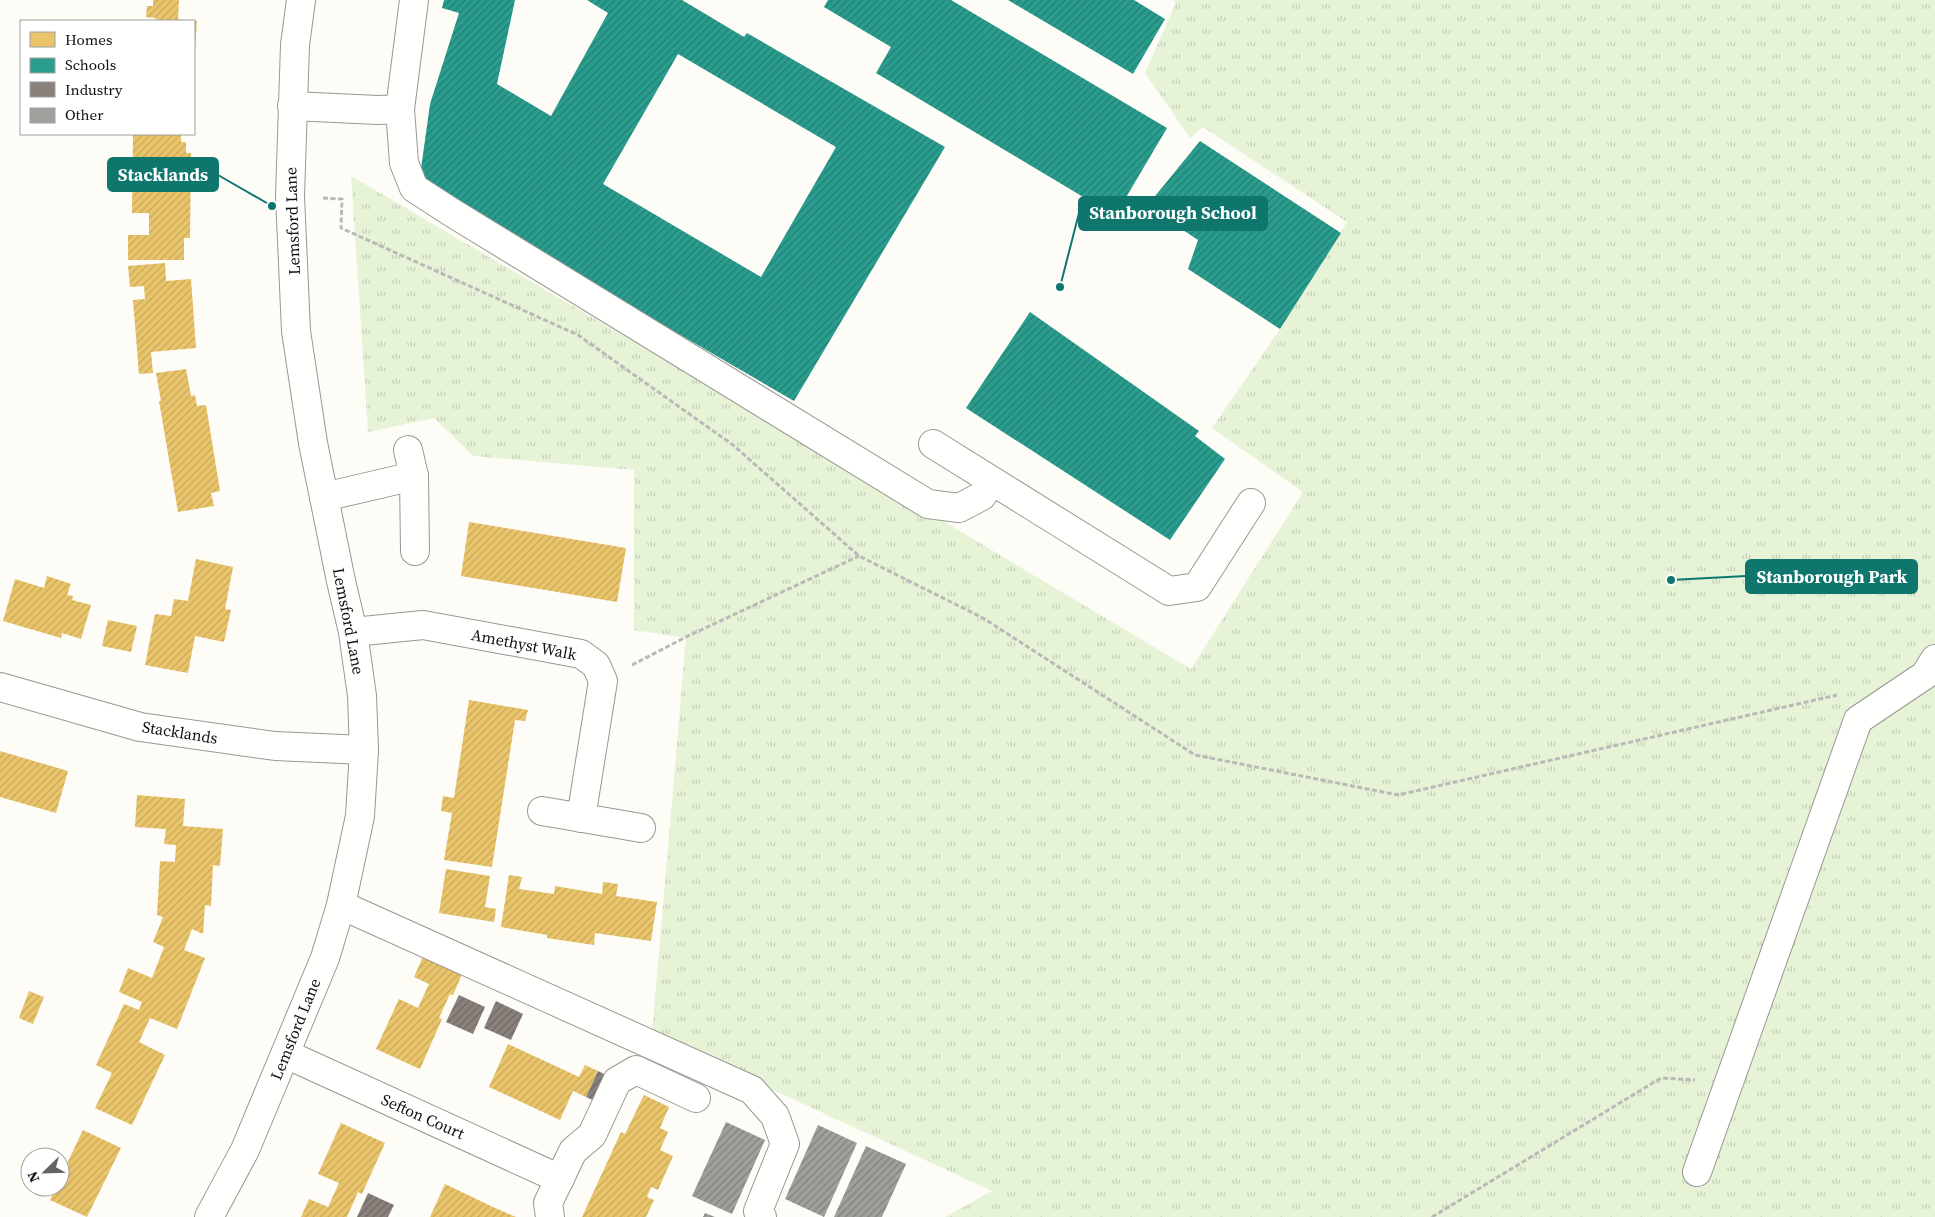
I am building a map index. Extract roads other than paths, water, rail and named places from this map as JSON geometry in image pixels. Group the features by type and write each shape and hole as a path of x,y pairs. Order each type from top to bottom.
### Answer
{"street":[{"name":"Lemsford Lane","path":"209,1217 245,1150 325,958 341,905 360,816 364,750 362,696 353,632 313,443 296,331 290,196 295,45 301,0"},
{"path":"414,0 400,109 404,163 414,188 928,504 959,508 982,496 991,481"},
{"path":"292,106 378,110 400,109"},
{"path":"933,444 1169,591 1197,587 1251,503"},
{"path":"408,450 414,476 414,551"},
{"path":"324,497 414,476"},
{"name":"Amethyst Walk","path":"353,632 423,625 581,654 596,665 603,681 581,818"},
{"path":"1698,1172 1728,1082 1858,720 1932,671"},
{"name":"Stacklands","path":"0,687 140,726 275,746 364,750"},
{"path":"542,811 641,828"},
{"path":"341,905 752,1090 775,1116 785,1144 758,1211 762,1217"},
{"name":"Sefton Court","path":"286,1054 560,1178"},
{"path":"550,1217 548,1203 573,1151 592,1135 617,1082 636,1070 696,1098"}],"place":[{"name":"Stacklands","path":"272,206"},
{"name":"Stanborough School","path":"1060,287"},
{"name":"Stanborough Park","path":"1671,580"}]}
